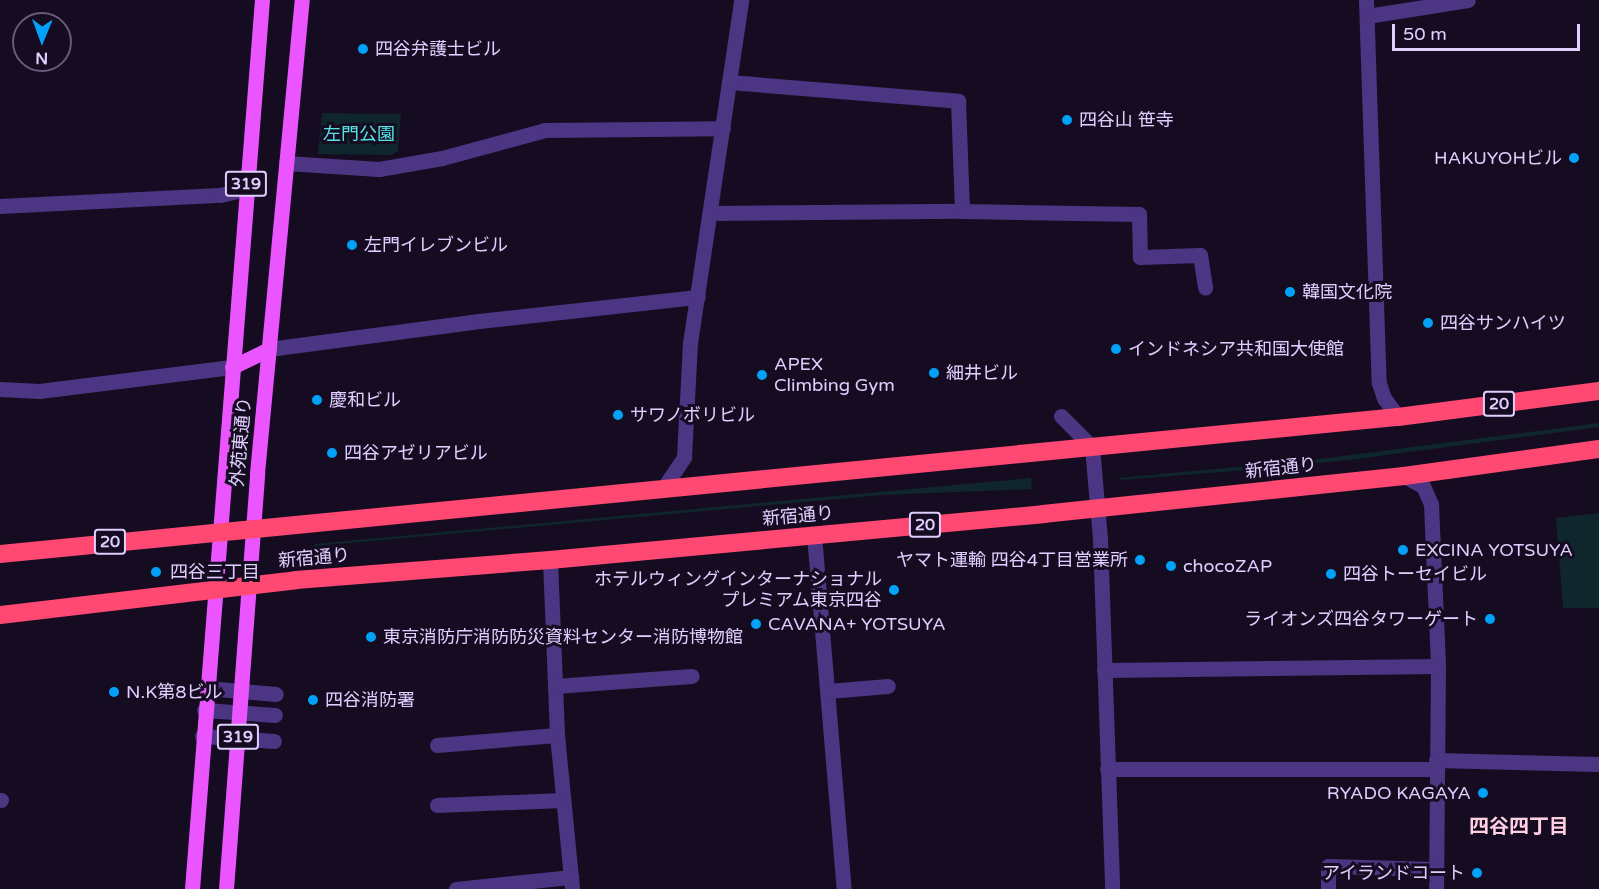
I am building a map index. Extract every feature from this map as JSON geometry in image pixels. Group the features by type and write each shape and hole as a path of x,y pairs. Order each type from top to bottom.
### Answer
{"highway":[{"name":"20","path":"1398,417 1599,391"},
{"name":"新宿通り","path":"0,554 1398,417"},
{"name":"新宿通り","path":"0,615 249,585 550,560 1097,508 1404,476 1599,449"}],"main road":[{"name":"外苑東通り","path":"192,889 245,189 262,0"},
{"name":"外苑東通り","path":"226,889 253,529 302,0"},
{"path":"232,367 269,349"}],"street":[{"path":"662,490 684,457 690,343 741,0"},
{"path":"1366,0 1379,383 1384,398 1398,417"},
{"path":"1367,16 1468,0"},
{"path":"729,82 958,102 962,211"},
{"path":"286,163 379,169 442,158 545,130 723,128"},
{"path":"0,206 220,195 245,189"},
{"path":"711,213 962,211 1139,214 1140,257 1200,255 1205,288"},
{"path":"269,349 479,321 698,297"},
{"path":"0,389 39,391 232,367"},
{"path":"1061,416 1092,447 1097,508 1112,889"},
{"path":"1404,476 1423,486 1431,504 1438,666 1436,889"},
{"path":"814,535 844,889"},
{"path":"456,889 572,883 557,735 550,560"},
{"path":"1104,670 1438,666"},
{"path":"555,686 692,676"},
{"path":"828,691 888,686"},
{"path":"207,688 276,694"},
{"path":"204,710 275,715"},
{"path":"437,745 557,735"},
{"path":"202,736 274,741"},
{"path":"1107,769 1599,764"},
{"path":"437,805 563,800"},
{"path":"1328,889 1328,866 1436,869"}],"green space":[{"name":"左門公園","path":"322,113 401,114 398,151 392,155 318,154"},
{"path":"1599,423 1599,427 1356,459 1273,468 1121,480 1118,478 1312,460"},
{"path":"1031,478 1032,489 882,495 315,546 315,544"},
{"path":"1599,513 1599,608 1563,608 1556,518"}],"place":[{"name":"四谷弁護士ビル","path":"363,49"},
{"name":"四谷山 笹寺","path":"1067,120"},
{"name":"HAKUYOHビル","path":"1574,158"},
{"name":"左門イレブンビル","path":"352,245"},
{"name":"韓国文化院","path":"1290,292"},
{"name":"四谷サンハイツ","path":"1428,323"},
{"name":"インドネシア共和国大使館","path":"1116,349"},
{"name":"細井ビル","path":"934,373"},
{"name":"APEX Climbing Gym","path":"762,375"},
{"name":"慶和ビル","path":"317,400"},
{"name":"サワノボリビル","path":"618,415"},
{"name":"四谷アゼリアビル","path":"332,453"},
{"name":"EXCINA YOTSUYA","path":"1403,550"},
{"name":"ヤマト運輸 四谷4丁目営業所","path":"1140,560"},
{"name":"chocoZAP","path":"1171,566"},
{"name":"四谷三丁目","path":"156,572"},
{"name":"四谷トーセイビル","path":"1331,574"},
{"name":"ホテルウィングインターナショナル プレミアム東京四谷","path":"894,590"},
{"name":"ライオンズ四谷タワーゲート","path":"1490,619"},
{"name":"CAVANA+ YOTSUYA","path":"756,624"},
{"name":"東京消防庁消防防災資料センター消防博物館","path":"371,637"},
{"name":"N.K第8ビル","path":"114,692"},
{"name":"四谷消防署","path":"313,700"},
{"name":"RYADO KAGAYA","path":"1483,793"},
{"name":"アイランドコート","path":"1477,873"}],"district":[{"name":"四谷四丁目","path":"1519,827"}]}
